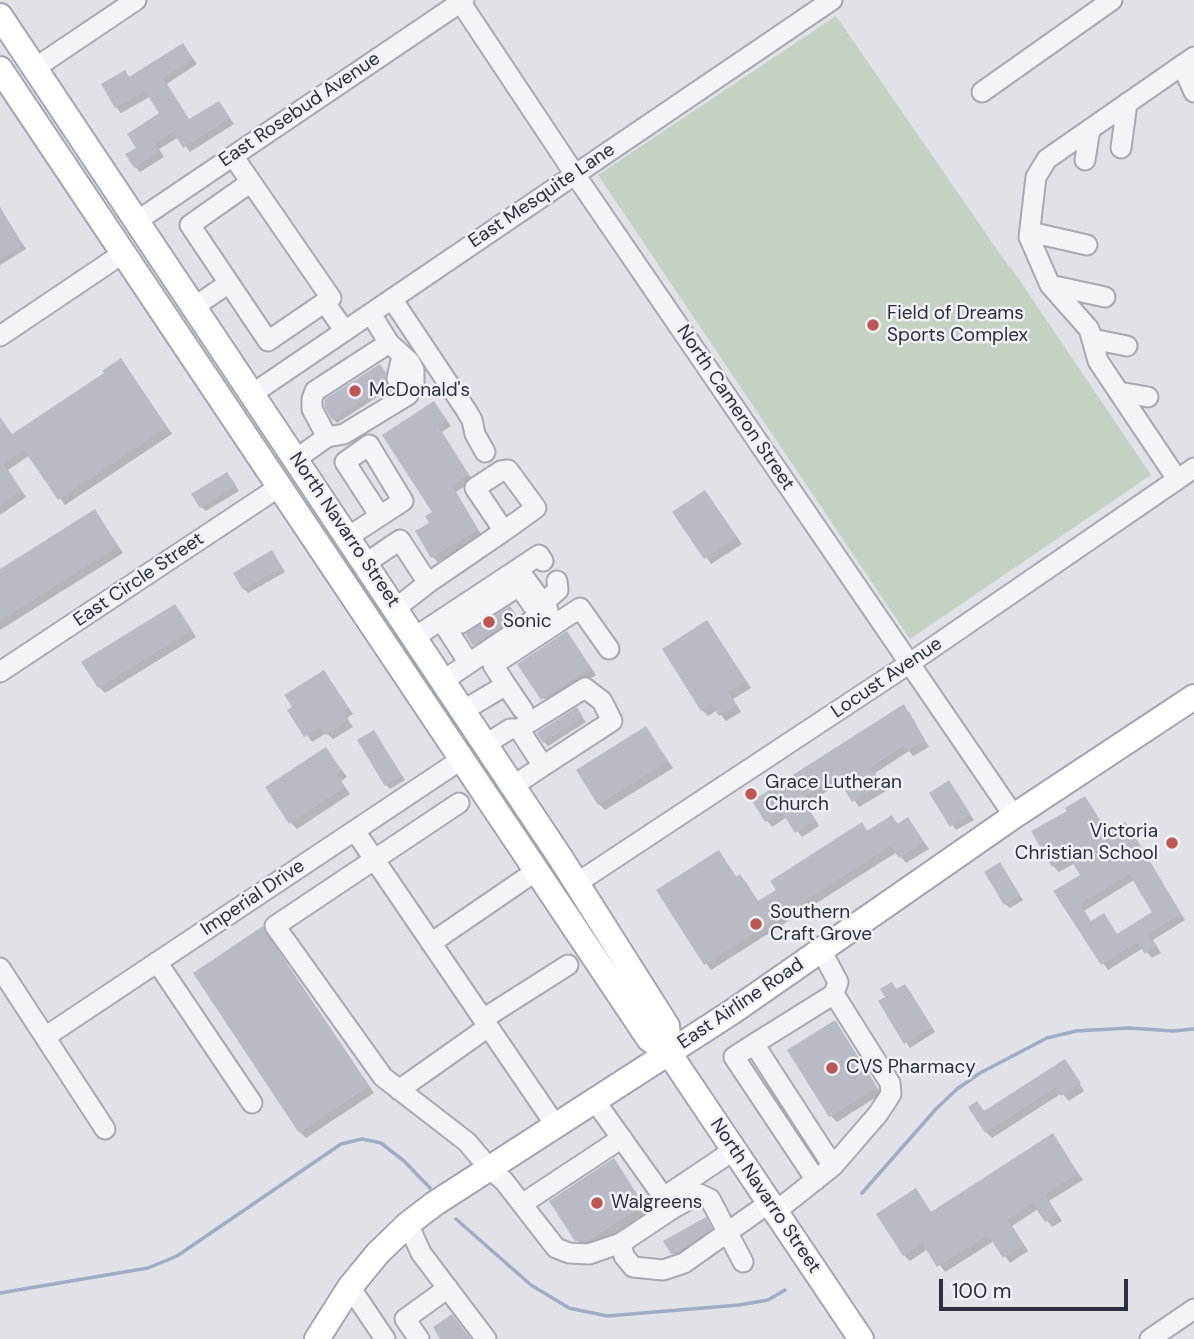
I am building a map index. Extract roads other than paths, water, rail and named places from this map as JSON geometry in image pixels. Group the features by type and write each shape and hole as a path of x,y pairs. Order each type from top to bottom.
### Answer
{"main road":[{"name":"North Navarro Street","path":"0,16 577,883 667,1026 669,1053"},
{"name":"North Navarro Street","path":"0,69 649,1039 669,1053 861,1339"},
{"path":"32,116 52,128 113,215 121,223 136,221"},
{"path":"122,254 130,250 143,257 276,450 296,459"},
{"name":"East Airline Road","path":"317,1339 349,1287 408,1224 489,1168 669,1053 1014,816 1194,697"}],"street":[{"path":"35,68 136,0"},
{"path":"982,92 1112,0"},
{"name":"East Rosebud Avenue","path":"136,221 461,1"},
{"name":"North Cameron Street","path":"461,1 575,173 1014,816"},
{"name":"East Mesquite Lane","path":"253,394 820,3"},
{"path":"1177,479 1098,360 1089,329 1050,285 1030,232 1036,177 1047,159 1188,61 1194,92"},
{"path":"1121,148 1127,103"},
{"path":"1085,160 1090,129"},
{"path":"233,156 251,182 331,299 268,341 190,225 251,182"},
{"path":"1030,232 1087,245"},
{"path":"0,336 122,254"},
{"path":"194,307 229,283"},
{"path":"1050,285 1105,297"},
{"path":"392,299 466,410 485,452"},
{"path":"325,303 345,331"},
{"path":"296,459 327,437 344,434 408,395 402,391 397,378 396,350 371,314"},
{"path":"1092,339 1127,346"},
{"path":"327,437 312,409 315,391 396,350"},
{"path":"1119,392 1148,397"},
{"name":"Locust Avenue","path":"577,883 910,663 1194,468"},
{"name":"East Circle Street","path":"0,672 278,487"},
{"path":"348,537 380,516"},
{"path":"396,608 504,531"},
{"path":"366,563 400,540 428,583"},
{"path":"415,637 539,555 543,561"},
{"path":"518,569 541,609"},
{"path":"444,680 541,609 558,590 557,581"},
{"path":"443,619 461,623 516,589 522,590 541,609"},
{"path":"543,766 506,685 493,665 580,608 609,649"},
{"path":"443,619 469,663"},
{"path":"464,710 506,685"},
{"path":"486,744 521,720 585,688 601,701 612,721 513,786"},
{"name":"Imperial Drive","path":"45,1037 462,759"},
{"path":"459,803 275,926 383,1077 467,1142 504,1181 556,1248 569,1253 589,1254 621,1243 734,1150"},
{"path":"355,831 556,1126"},
{"path":"431,943 536,871"},
{"path":"816,1180 734,1057 834,994 838,982 821,950"},
{"path":"157,962 252,1102"},
{"path":"399,1090 486,1023 568,965"},
{"path":"0,968 105,1129"},
{"path":"621,1243 624,1256 633,1267 663,1270 684,1263 816,1180 833,1166 878,1114 891,1094 890,1083 834,994"},
{"path":"754,1044 833,1166"},
{"path":"595,1101 668,1203"},
{"path":"522,1204 622,1138"},
{"path":"668,1203 699,1194 710,1199 743,1262"},
{"path":"408,1224 421,1253 486,1339"},
{"path":"349,1287 385,1339"},
{"path":"419,1339 405,1319 448,1288"},
{"path":"1150,1339 1194,1310"}],"waterway":[{"path":"862,1193 957,1089 980,1073 1047,1038 1076,1031 1129,1028 1173,1031 1194,1029"},
{"path":"0,1293 148,1268 177,1256 341,1144 362,1139 381,1143 404,1161 430,1188"},
{"path":"456,1219 531,1285 569,1308 607,1316 739,1305 768,1300 785,1290"}],"place":[{"name":"Field of Dreams Sports Complex","path":"873,325"},
{"name":"McDonald's","path":"355,391"},
{"name":"Sonic","path":"489,622"},
{"name":"Grace Lutheran Church","path":"751,794"},
{"name":"Victoria Christian School","path":"1172,843"},
{"name":"Southern Craft Grove","path":"756,924"},
{"name":"CVS Pharmacy","path":"832,1068"},
{"name":"Walgreens","path":"597,1203"}]}
